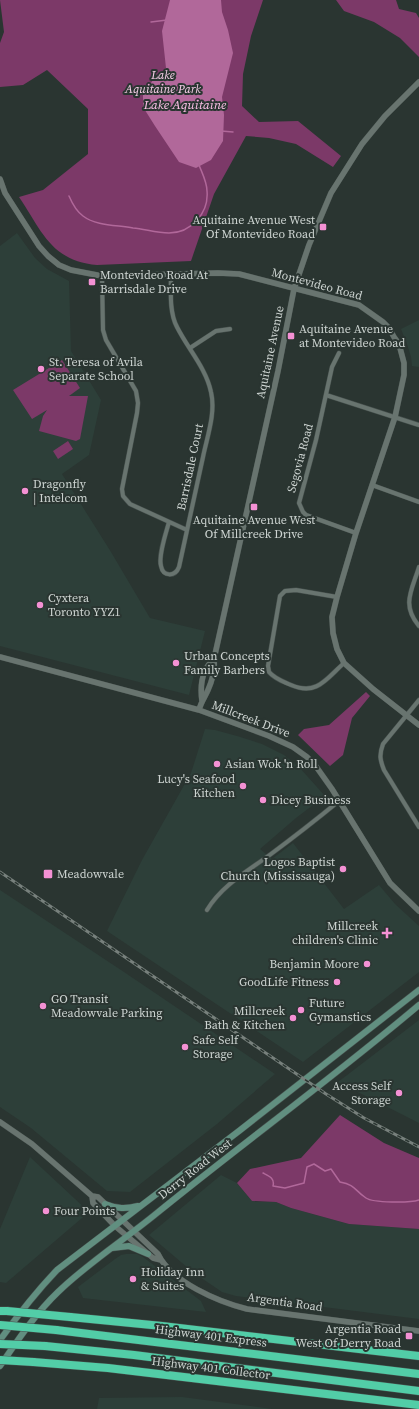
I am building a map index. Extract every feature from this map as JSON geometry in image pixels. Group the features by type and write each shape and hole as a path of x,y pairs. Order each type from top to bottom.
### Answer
{"highway":[{"path":"3,1311 162,1326 419,1356"},
{"name":"Highway 401 Express","path":"0,1325 56,1330 419,1374"},
{"path":"0,1344 45,1346 134,1355 419,1391"},
{"name":"Highway 401 Collector","path":"0,1360 108,1368 419,1405"}],"main road":[{"name":"Derry Road West","path":"0,1340 22,1310 57,1270 239,1131 419,990"},
{"name":"Derry Road West","path":"0,1366 34,1318 58,1292 204,1174 325,1082 419,1005"},
{"path":"105,1204 114,1208 126,1208 142,1205"},
{"path":"111,1248 129,1246 148,1254"}],"street":[{"name":"Aquitaine Avenue","path":"199,710 208,691 214,666 214,659 276,378 294,289 309,245 331,193 362,144 377,125 419,82"},
{"name":"Montevideo Road","path":"0,179 5,193 39,246 48,256 63,267 81,273 102,276 218,272 239,274 359,305 389,328 399,344 404,363 404,381 395,417 356,533 337,597 331,625 337,649 344,663 373,689 419,725"},
{"name":"Barrisdale Court","path":"169,522 160,558 161,567 164,572 173,575 177,572 187,530 211,420 212,399 207,381 177,327 174,317 171,273"},
{"path":"102,276 104,330 106,340 136,391 138,403 122,489 123,496 130,504 187,530"},
{"path":"190,348 216,331 230,330"},
{"name":"Segovia Road","path":"339,353 332,367 316,440 298,503 306,515 356,533"},
{"path":"326,395 419,425"},
{"path":"372,485 419,502"},
{"path":"419,567 409,602 411,614 419,626"},
{"path":"337,597 296,590 285,591 280,596 268,666 269,672 274,678 296,687 312,689 319,686 344,663"},
{"name":"Millcreek Drive","path":"0,657 199,710 269,736 293,747 315,765 390,883 419,911"},
{"path":"419,700 384,744 381,750 380,760 384,770 419,827"},
{"path":"207,910 214,899 222,891 339,801"},
{"name":"Argentia Road","path":"0,1122 32,1144 92,1196 98,1197 133,1232 158,1254 160,1260"},
{"name":"Argentia Road","path":"92,1196 93,1203 115,1226 148,1254 153,1258 160,1260 175,1274 193,1287 213,1298 234,1306 284,1314 419,1331"}],"shaded area":[{"path":"17,233 35,258 47,269 69,281 71,351 101,400 89,455 62,474 150,618 205,631 189,695 0,646 0,246"},
{"path":"419,320 419,367 412,366 411,357 401,329"},
{"path":"205,729 215,730 262,744 284,755 299,767 325,796 296,818 260,849 272,859 293,843 344,909 379,885 395,904 419,926 419,972 303,1062 107,931 142,860 191,773"},
{"path":"0,890 275,1074 217,1124 130,1192 107,1191 31,1128 0,1107"},
{"path":"419,1020 419,1123 338,1082"},
{"path":"30,1157 89,1212 6,1283 0,1282 0,1229"},
{"path":"221,1175 237,1183 252,1201 276,1202 291,1208 349,1224 419,1229 419,1319 236,1296 222,1292 194,1273 149,1235"},
{"path":"126,1254 137,1254 143,1257 201,1301 206,1312 83,1298 78,1287 115,1259"},
{"path":"182,1397 272,1409 97,1409 99,1398"}],"green space":[{"name":"Lake Aquitaine Park","path":"0,0 263,0 251,36 243,74 242,106 259,122 298,121 341,156 333,167 296,144 269,138 246,136 214,194 191,261 97,265 81,262 69,257 58,251 49,242 19,197 43,190 88,154 88,109 47,70 23,85 0,87 0,43 4,32"},
{"path":"336,0 396,0 399,9 416,13 419,18 419,57 400,38 374,22 344,11"},
{"path":"62,360 80,388 69,396 88,396 80,439 76,441 39,431 43,416 47,410 32,419 13,390"},
{"path":"68,441 73,449 58,459 53,451"},
{"path":"366,692 370,696 352,718 343,755 330,766 298,735 304,729 329,725"},
{"path":"340,1115 384,1143 419,1158 419,1229 349,1224 291,1208 276,1202 252,1201 237,1183 250,1169 301,1158"}],"water":[{"name":"Lake Aquitaine","path":"170,0 221,0 222,12 233,53 222,97 224,115 223,141 211,160 196,168 179,162 143,107 143,95 153,80 160,77 166,68 162,31"}],"waterway":[{"path":"151,22 167,20"},
{"path":"221,131 233,132"},
{"path":"69,196 78,212 94,222 160,232 177,232 191,226 202,214 205,207 207,188 199,165"},
{"path":"263,1173 272,1179 273,1186 285,1188 304,1183 307,1167 314,1164 325,1171 331,1169 340,1182 352,1186 370,1200 392,1202 419,1200"}],"railway":[{"path":"0,872 326,1094 364,1118 419,1147"}],"place":[{"name":"Aquitaine Avenue West Of Montevideo Road","path":"323,227"},
{"name":"Montevideo Road At Barrisdale Drive","path":"92,282"},
{"name":"Aquitaine Avenue at Montevideo Road","path":"291,336"},
{"name":"St. Teresa of Avila Separate School","path":"41,369"},
{"name":"Dragonfly | Intelcom","path":"25,491"},
{"name":"Aquitaine Avenue West Of Millcreek Drive","path":"254,507"},
{"name":"Cyxtera Toronto YYZ1","path":"40,605"},
{"name":"Urban Concepts Family Barbers","path":"176,663"},
{"name":"Asian Wok 'n Roll","path":"217,764"},
{"name":"Lucy's Seafood Kitchen","path":"243,786"},
{"name":"Dicey Business","path":"263,800"},
{"name":"Logos Baptist Church (Mississauga)","path":"343,869"},
{"name":"Meadowvale","path":"48,874"},
{"name":"Millcreek children's Clinic","path":"387,933"},
{"name":"Benjamin Moore","path":"367,964"},
{"name":"GoodLife Fitness","path":"337,982"},
{"name":"GO Transit Meadowvale Parking","path":"43,1006"},
{"name":"Future Gymanstics","path":"301,1010"},
{"name":"Millcreek Bath & Kitchen","path":"293,1018"},
{"name":"Safe Self Storage","path":"185,1047"},
{"name":"Access Self Storage","path":"399,1093"},
{"name":"Four Points","path":"46,1211"},
{"name":"Holiday Inn & Suites","path":"133,1279"},
{"name":"Argentia Road West Of Derry Road","path":"409,1336"}]}
